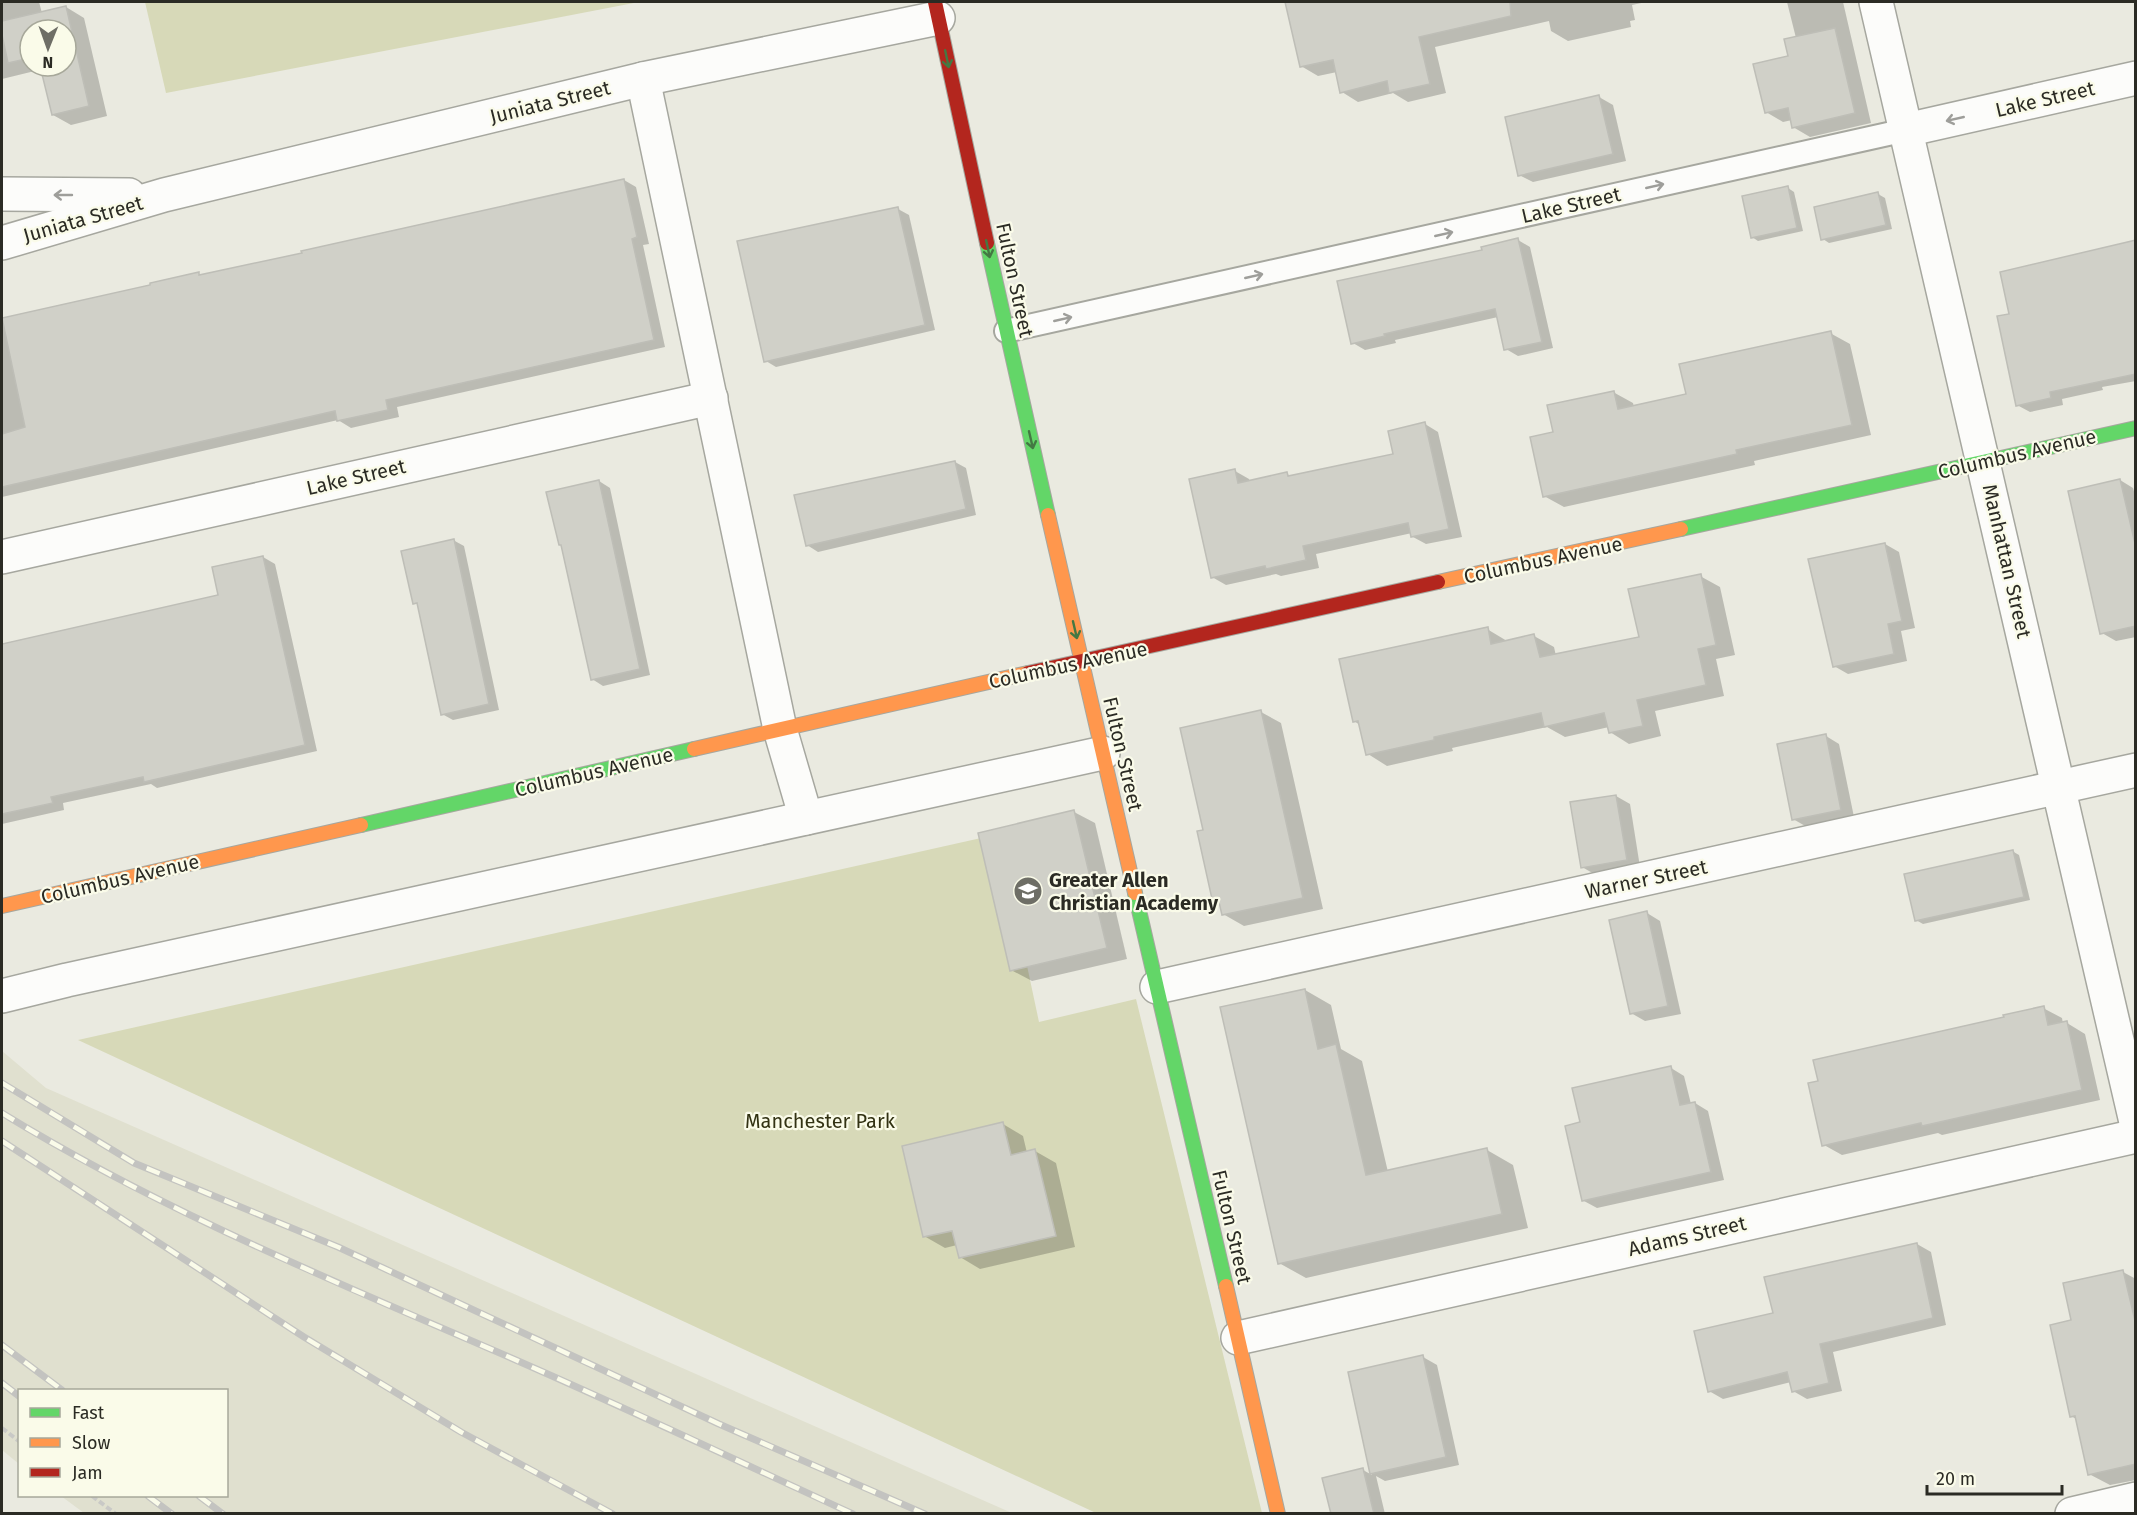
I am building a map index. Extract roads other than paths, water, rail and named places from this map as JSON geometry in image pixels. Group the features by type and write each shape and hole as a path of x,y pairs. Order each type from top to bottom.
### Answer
{"street":[{"name":"Manhattan Street","path":"1876,2 2136,1122"},
{"name":"Juniata Street","path":"2,243 164,195 937,10"},
{"name":"Fulton Street","path":"937,10 1006,331 1278,1514"},
{"name":"Lake Street","path":"1906,130 2136,78"},
{"path":"644,79 780,729 806,818"},
{"name":"Juniata Street","path":"2,194 164,195"},
{"name":"Lake Street","path":"2,557 711,398"},
{"name":"Columbus Avenue","path":"2,906 1082,661 2136,428"},
{"path":"2,996 1103,753"},
{"name":"Warner Street","path":"1157,987 2136,770"},
{"name":"Adams Street","path":"1238,1338 2136,1136"},
{"path":"2072,1514 2136,1499"}],"lane":[{"name":"Lake Street","path":"1006,331 1906,130"}],"railway":[{"path":"2,1083 134,1163 338,1247 719,1424 925,1514"},
{"path":"2,1113 124,1182 251,1244 595,1395 853,1514"},
{"path":"2,1141 304,1337 461,1432 613,1514"},
{"path":"2,1345 61,1389"},
{"path":"2,1383 18,1395"},
{"path":"149,1497 172,1514"},
{"path":"200,1497 223,1514"}],"place":[{"name":"Greater Allen Christian Academy","path":"1028,891"}],"park label":[{"name":"Manchester Park","path":"820,1121"}]}
